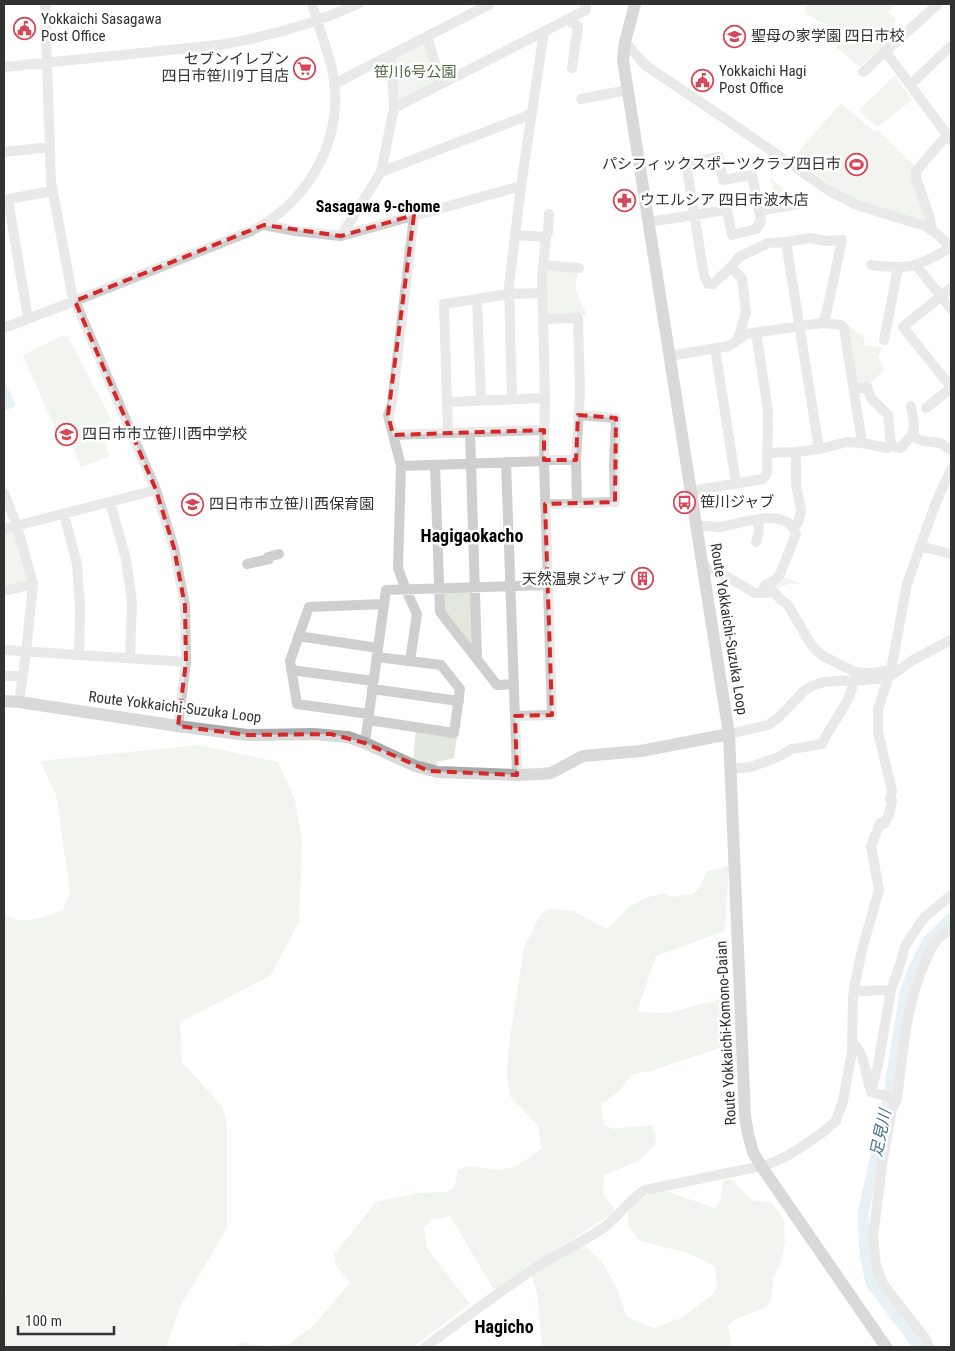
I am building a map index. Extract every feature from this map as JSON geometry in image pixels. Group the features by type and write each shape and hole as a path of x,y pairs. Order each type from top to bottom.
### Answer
{"main road":[{"name":"Route Yokkaichi-Suzuka Loop","path":"4,701 246,735 331,734 365,743 429,771 453,773 541,774 550,772 583,756 641,751 730,734 623,60 625,42 635,4"},
{"name":"Route Yokkaichi-Komono-Daian","path":"730,734 745,1116 748,1134 753,1152 761,1166 886,1347"}],"street":[{"path":"45,4 52,191 72,294 156,490 174,548 185,606 186,662 178,726"},
{"path":"4,328 264,225 276,217 298,196 321,161 331,135 333,123 334,84 332,70 312,4"},
{"path":"4,67 219,45 256,39 317,21 358,4"},
{"path":"334,84 490,4"},
{"path":"394,108 586,10 586,4"},
{"path":"863,72 928,9 938,4"},
{"path":"566,20 578,26 572,68"},
{"path":"512,399 509,294 521,186 544,31"},
{"path":"427,36 441,84"},
{"path":"625,42 645,65 834,194 857,206 926,226 951,247 916,266 898,268 871,265"},
{"path":"910,84 951,46"},
{"path":"885,52 949,138 916,171 916,178 930,218 932,230"},
{"path":"342,236 381,172 394,108 391,54"},
{"path":"580,99 628,90"},
{"path":"381,172 532,114"},
{"path":"4,152 50,147"},
{"path":"648,222 695,214 727,210 732,235 756,229 760,221 752,175 723,180 719,157 686,162 695,214 704,275 708,284 713,284 739,257 768,243 810,238 827,241 842,240 826,315 822,323"},
{"path":"264,225 294,231 342,236 521,186"},
{"path":"28,318 6,200 52,191"},
{"path":"759,210 799,204"},
{"path":"515,716 552,715 545,504 545,398 542,293 543,265 550,214"},
{"path":"410,661 417,614 398,568 401,466 388,415 392,404 414,216"},
{"path":"515,235 546,237"},
{"path":"786,242 819,448"},
{"path":"543,265 579,268"},
{"path":"916,266 951,309"},
{"path":"731,267 742,279 746,312 738,339"},
{"path":"884,340 898,268"},
{"path":"903,327 951,288"},
{"path":"448,433 444,304 509,294 542,293"},
{"path":"477,299 481,401"},
{"path":"893,316 951,387 926,408"},
{"path":"543,319 578,318 580,393 576,460 577,503"},
{"path":"669,356 729,346 746,334 756,332 822,323 842,325 862,443"},
{"path":"691,491 763,479 767,473 768,411 756,332"},
{"path":"715,348 736,483"},
{"path":"854,389 867,387 871,398 888,415 891,446"},
{"path":"447,402 545,398"},
{"path":"767,453 796,452 847,442 887,448 891,446 901,448 914,433 911,406"},
{"path":"545,504 615,502 616,418 578,415"},
{"path":"394,435 544,430"},
{"path":"470,432 476,659"},
{"path":"912,436 923,441 940,442 951,450"},
{"path":"796,452 796,484 801,510 798,523"},
{"path":"401,466 576,460"},
{"path":"506,462 517,775"},
{"path":"435,465 440,612 497,685 514,684"},
{"path":"424,1347 543,1263 602,1228 613,1220 635,1196 645,1190 767,1165 787,1156 822,1133 836,1121 845,1094 852,1044 854,989 863,946 879,890 871,846 880,822 884,824 889,814 892,802 890,800 892,791 877,721 880,704 890,674 907,584 935,505 951,469"},
{"path":"4,529 156,490"},
{"path":"4,493 17,526 32,584 19,702"},
{"path":"110,502 126,559 132,602 130,658"},
{"path":"64,514 77,564 80,607 79,655"},
{"path":"697,528 717,527 771,518 784,519 794,528 796,534 780,574 774,581 765,585 762,593"},
{"path":"756,542 760,532 758,520"},
{"path":"920,546 951,554"},
{"path":"247,564 279,554"},
{"path":"703,566 726,576 755,593 774,592 788,606 812,646 823,656 853,671 890,674"},
{"path":"4,591 32,584"},
{"path":"365,743 386,590 548,585"},
{"path":"298,636 378,652 410,661 441,665 460,689 454,733 297,704 290,662 298,636 309,607 384,604"},
{"path":"730,734 768,725 778,718 804,691 812,686 824,682 854,680 890,674 951,640"},
{"path":"4,650 186,662"},
{"path":"291,670 459,701"},
{"path":"4,676 23,676"},
{"path":"730,769 750,767 778,757 792,749 822,744 848,701 854,680"},
{"path":"871,1092 878,1065 890,990 905,946 925,917 951,896"},
{"path":"929,1347 925,1338 883,1284 876,1265 873,1236 882,1159 892,1109 897,1099 908,1015 918,978 928,954 938,939 951,929"},
{"path":"854,989 861,991 890,990"},
{"path":"852,1044 856,1045 858,1049 871,1092"},
{"path":"871,1092 897,1099"}],"highlighted area":[{"path":"414,215 388,415 393,435 544,430 544,460 576,460 578,415 616,418 615,502 545,504 552,715 515,716 517,775 429,771 365,743 331,734 247,735 178,726 186,662 185,606 174,548 156,490 75,301 264,225 341,236"}],"green space":[{"path":"805,4 895,4 888,12 896,19 890,41 859,67 837,48 835,30 806,14"},
{"name":"笹川6号公園","path":"423,41 426,43 437,81 399,102 396,101 396,55"},
{"path":"895,75 912,100 877,127 859,110"},
{"name":"パシフィックスポーツクラブ四日市","path":"841,103 875,132 878,130 916,167 928,223 854,199 838,191 794,157"},
{"path":"770,177 797,201 775,204"},
{"path":"546,268 579,270 575,288 587,315 548,316"},
{"path":"848,325 864,338 864,345 883,348 878,357 884,369 870,385 857,384"},
{"path":"62,336 68,337 112,421 75,436 99,428 110,456 81,467 70,439 61,442 23,355"},
{"path":"15,532 27,581 4,588 4,533"},
{"path":"782,576 799,584 791,583 771,590 770,586"},
{"path":"445,591 472,592 473,645 471,645 444,612 443,593"},
{"path":"416,730 457,736 454,758 437,762 436,767 413,760"},
{"path":"199,745 278,762 295,800 302,840 299,922 270,976 180,1022 182,1062 222,1106 227,1125 227,1228 181,1305 166,1347 4,1346 4,1294 6,1289 4,1271 4,912 17,920 40,918 63,910 70,892 56,795 40,761"},
{"path":"729,866 725,931 656,956 637,1012 667,1013 733,996 732,1044 648,1072 636,1073 617,1093 601,1104 604,1125 613,1129 652,1125 656,1135 655,1145 640,1160 604,1175 603,1194 616,1211 494,1290 450,1216 431,1220 424,1228 427,1248 470,1304 413,1347 234,1347 240,1343 268,1346 288,1344 311,1328 350,1283 336,1265 334,1255 376,1202 417,1193 446,1192 454,1188 458,1170 468,1166 498,1170 517,1166 541,1149 539,1127 509,1095 507,1072 508,1050 524,948 540,915 548,909 573,911 607,929 628,908 645,898 664,893 673,897 692,894 699,888 707,871"},
{"path":"731,1179 752,1200 772,1203 784,1220 785,1242 781,1261 773,1280 771,1301 764,1308 736,1319 728,1326 732,1347 542,1347 537,1293 531,1275 582,1243 601,1260 616,1286 627,1317 654,1328 681,1318 712,1295 717,1287 715,1266 688,1253 640,1241 628,1226 628,1206 660,1189 715,1208 720,1200 723,1181"}],"shaded area":[{"path":"6,384 16,406 5,411 4,385"}],"waterway":[{"name":"足見川","path":"918,1347 871,1283 865,1254 863,1213 886,1112 905,993 914,968 928,941 951,918"}],"place":[{"name":"Yokkaichi Sasagawa Post Office","path":"25,28"},
{"name":"聖母の家学園 四日市校","path":"735,36"},
{"name":"セブンイレブン 四日市笹川9丁目店","path":"305,68"},
{"name":"Yokkaichi Hagi Post Office","path":"703,80"},
{"name":"パシフィックスポーツクラブ四日市","path":"857,164"},
{"name":"ウエルシア 四日市波木店","path":"624,200"},
{"name":"四日市市立笹川西中学校","path":"66,434"},
{"name":"笹川ジャブ","path":"684,502"},
{"name":"四日市市立笹川西保育園","path":"193,504"},
{"name":"天然温泉ジャブ","path":"642,579"}],"district":[{"name":"Sasagawa 9-chome","path":"378,206"},
{"name":"Hagigaokacho","path":"472,536"},
{"name":"Hagicho","path":"504,1327"}]}
